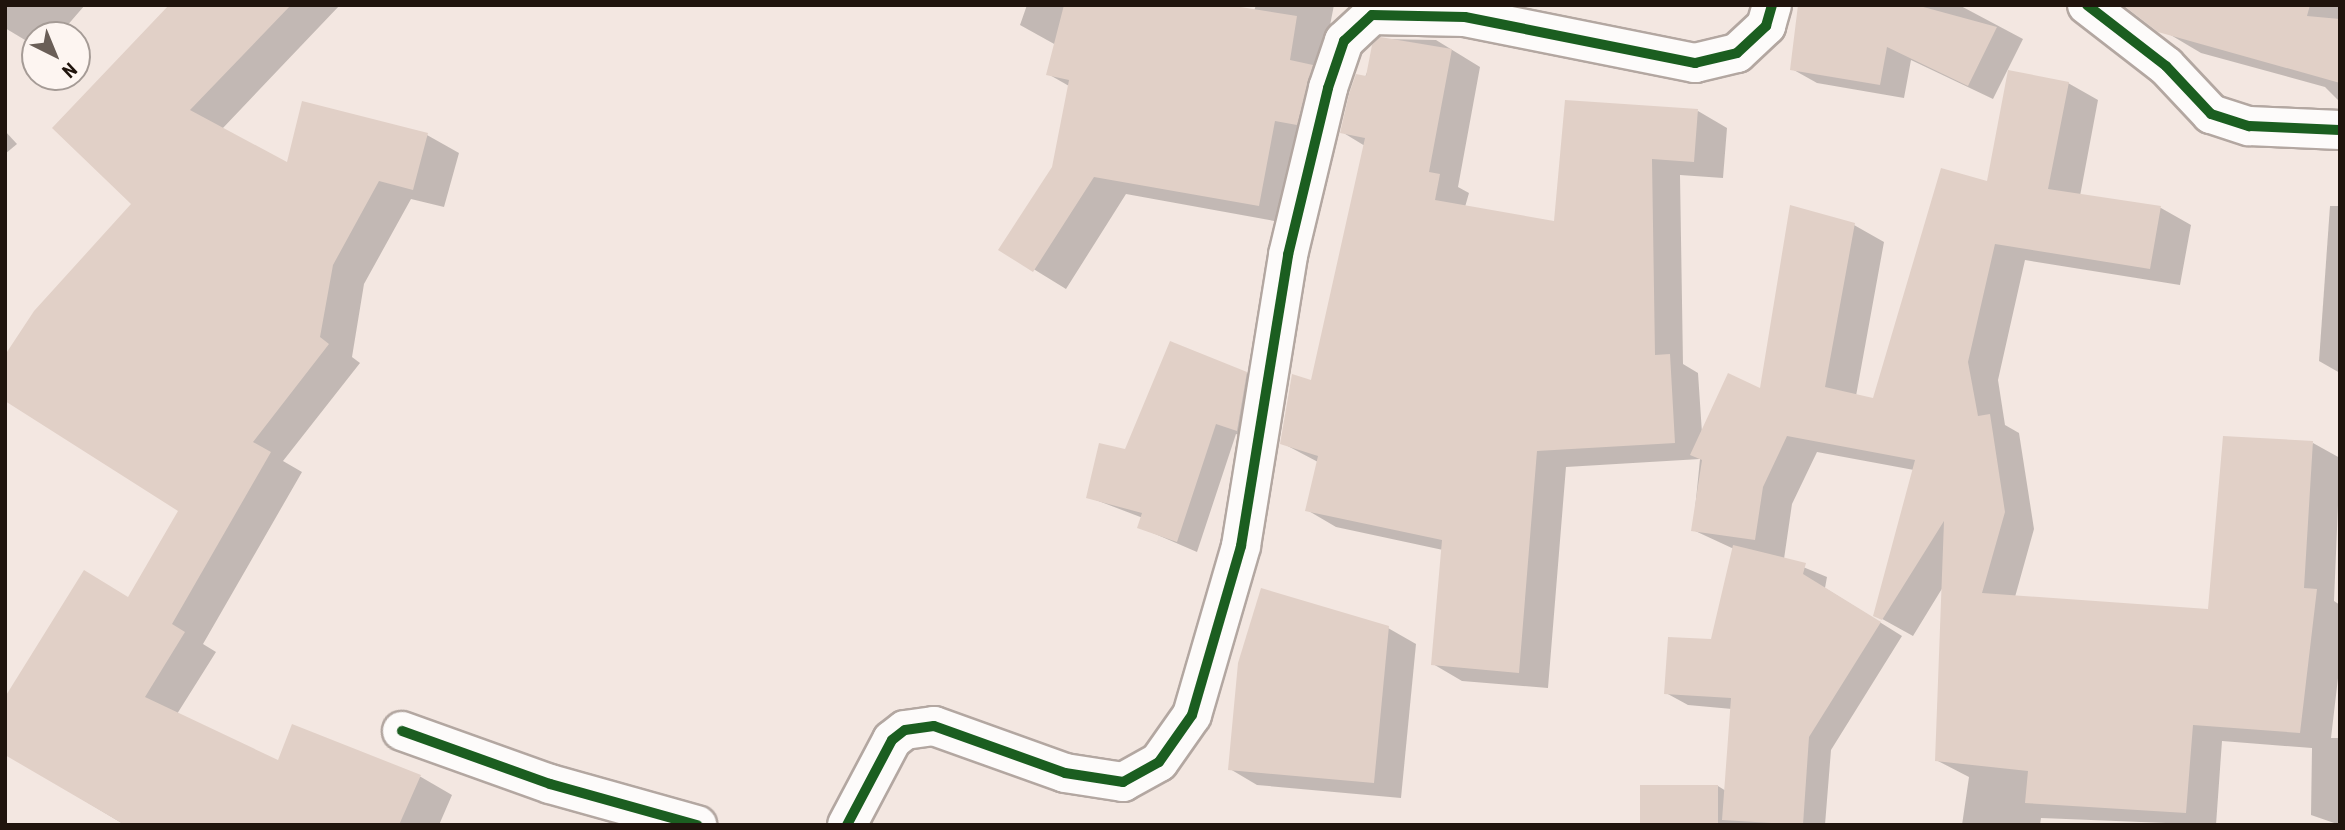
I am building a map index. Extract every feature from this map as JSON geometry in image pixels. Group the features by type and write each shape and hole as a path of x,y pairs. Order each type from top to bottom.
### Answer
{"street":[{"path":"847,825 859,813 892,740 905,730 934,726 1065,773 1123,782 1158,762 1192,715 1241,545 1288,255 1328,88 1344,41 1372,15 1465,17 1695,63 1737,53 1766,26 1773,5"},
{"path":"2087,5 2166,66 2211,114 2249,126 2340,130"},
{"path":"402,732 550,784 697,825"}],"building":[{"path":"169,5 291,5 190,110 287,162 302,101 428,133 413,190 379,181 333,265 320,337 329,344 253,442 271,452 172,624 185,632 145,697 278,760 292,724 421,775 399,825 125,825 5,755 5,697 84,570 128,597 178,511 5,401 5,355 34,311 131,204 52,128 87,91 91,91 91,87"},
{"path":"1064,5 1228,5 1297,16 1290,60 1313,65 1297,125 1275,121 1259,206 1094,177 1033,272 998,250 1052,167 1069,80 1046,75"},
{"path":"1798,5 1916,5 1997,27 1968,86 1887,47 1880,85 1790,70"},
{"path":"2123,5 2310,5 2307,16 2340,19 2340,83 2158,32"},
{"path":"1380,37 1452,49 1429,172 1440,174 1435,200 1554,221 1565,100 1698,109 1694,162 1652,159 1655,355 1670,354 1675,443 1537,451 1519,673 1431,665 1442,540 1305,511 1318,456 1280,444 1292,374 1311,380 1365,138 1340,133 1349,94 1356,74 1366,76 1372,45"},
{"path":"2008,70 2069,82 2048,189 2161,206 2150,269 1995,244 1968,362 1978,416 1990,414 2005,512 1982,593 2208,609 2223,436 2313,441 2304,588 2317,589 2300,733 2193,725 2186,813 2025,803 2028,771 1935,761 1944,521 1882,620 1873,616 1915,460 1787,436 1763,487 1755,540 1691,531 1702,460 1690,455 1728,373 1760,388 1790,205 1855,223 1825,387 1873,398 1941,168 1987,181"},
{"path":"1170,341 1247,372 1237,431 1216,424 1177,542 1137,528 1142,513 1086,498 1099,443 1125,449"},
{"path":"1733,545 1806,563 1803,574 1881,622 1809,737 1803,825 1722,820 1731,698 1664,694 1668,637 1711,639"},
{"path":"1261,588 1389,626 1374,783 1228,770 1238,663"},
{"path":"1640,785 1718,785 1718,825 1640,825"}],"cycle path":[{"path":"847,825 892,740 905,730 934,726 1065,773 1123,782 1159,762 1192,715 1241,546 1288,255 1328,88 1344,41 1372,15 1465,17 1695,63 1737,53 1766,26 1772,5"},
{"path":"2087,5 2166,66 2211,114 2249,126 2340,130"},
{"path":"402,731 550,784 697,825"}]}
